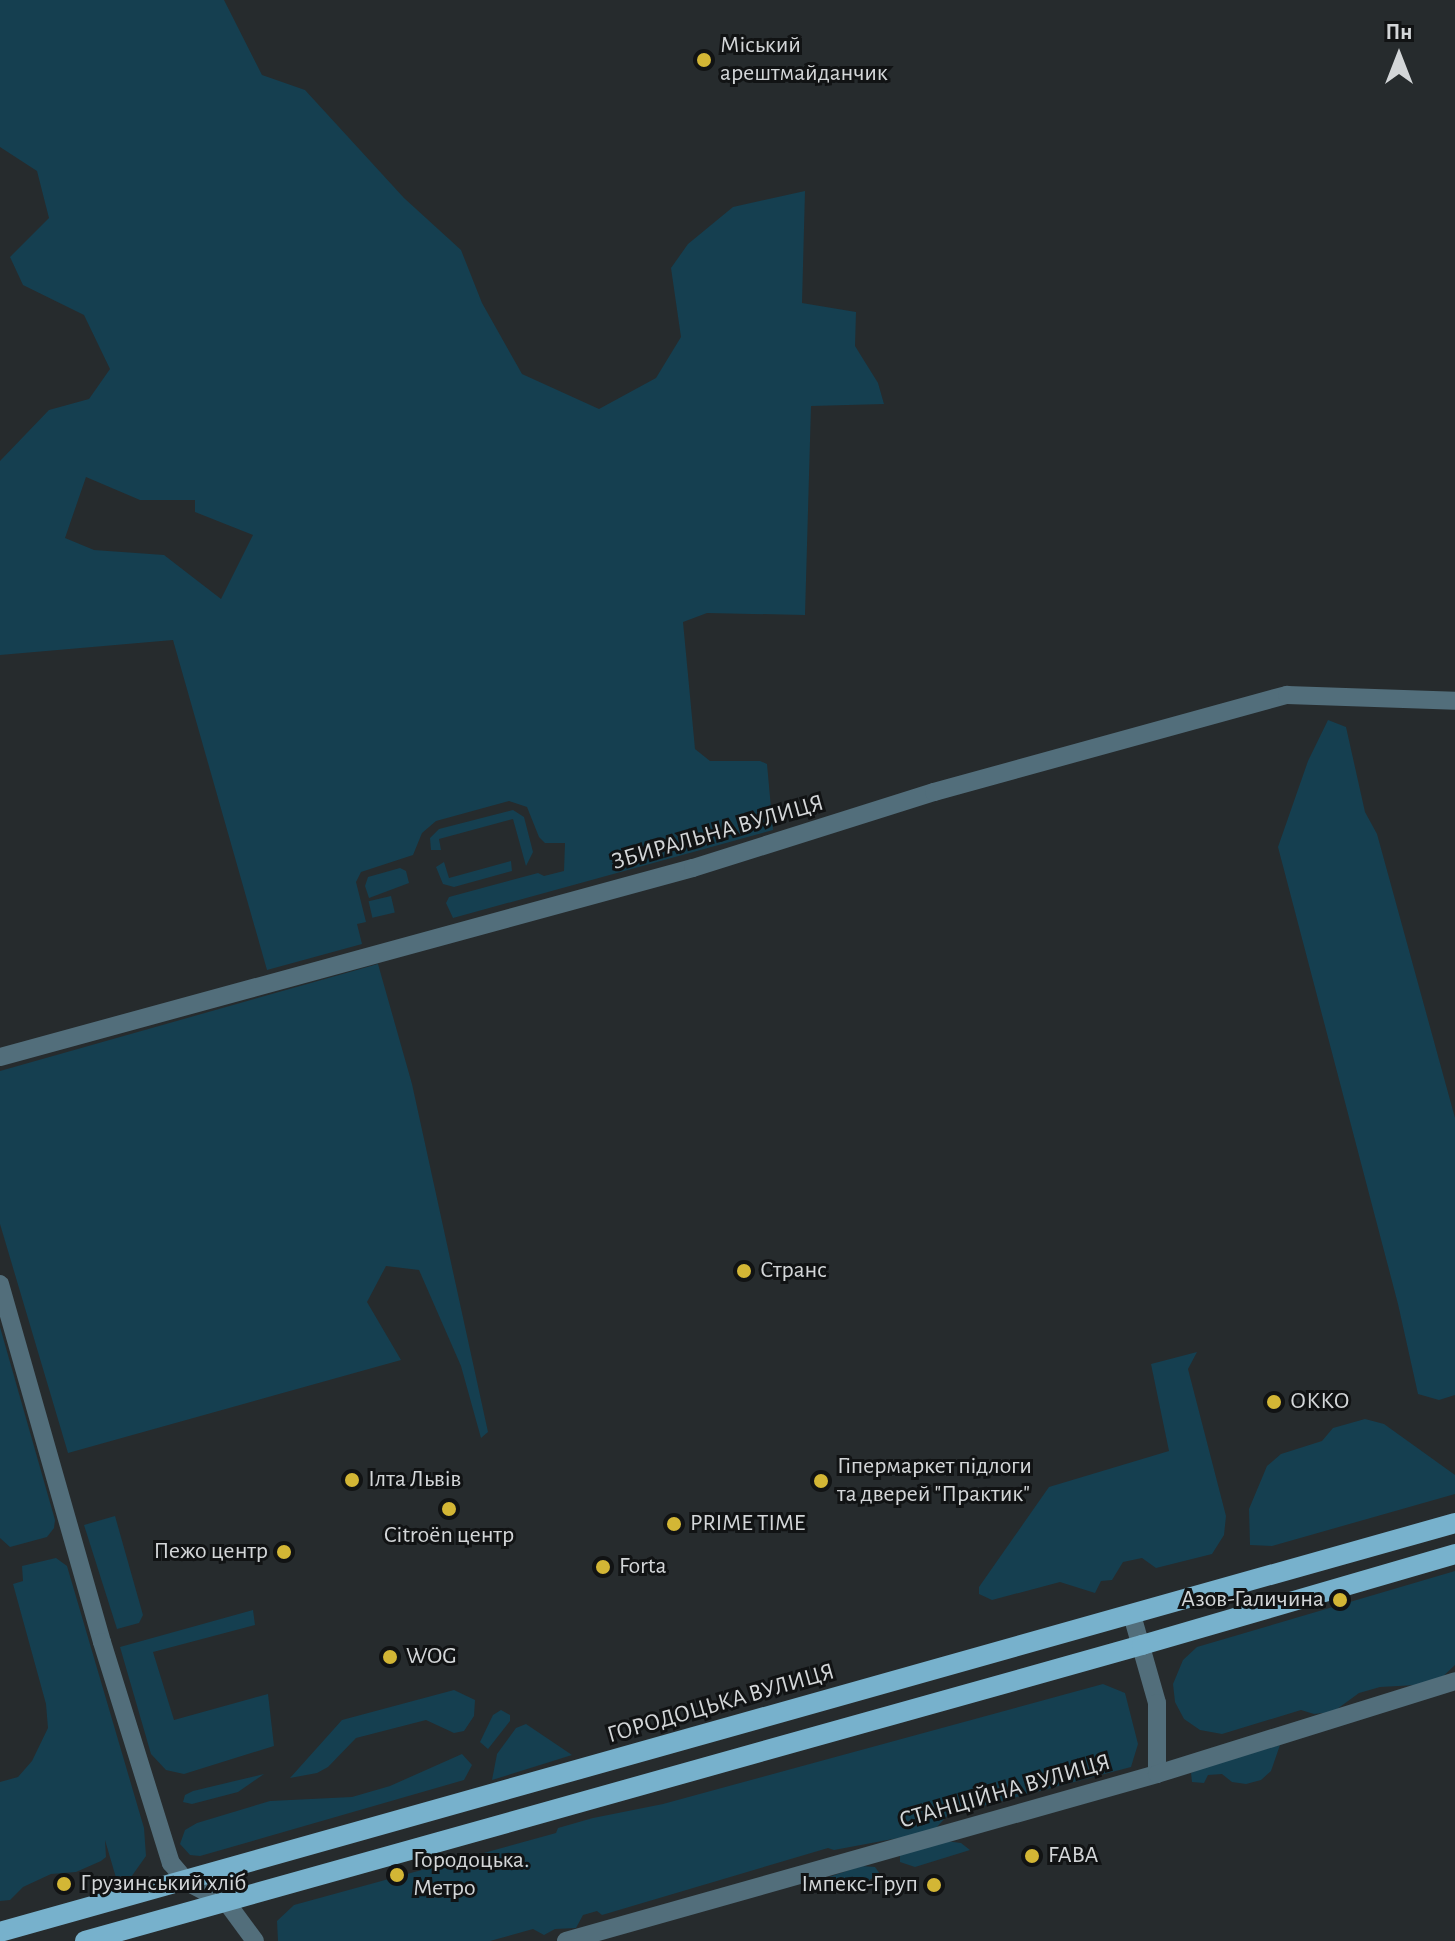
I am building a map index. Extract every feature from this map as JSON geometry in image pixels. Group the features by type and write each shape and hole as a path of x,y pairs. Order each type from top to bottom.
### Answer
{"main road":[{"name":"ГОРОДОЦЬКА ВУЛИЦЯ","path":"0,1932 187,1882 1455,1523"},
{"path":"85,1941 1142,1645 1455,1554"}],"street":[{"name":"ЗБИРАЛЬНА ВУЛИЦЯ","path":"0,1057 693,868 934,792 1287,695 1455,701"},
{"path":"0,1284 148,1795 171,1863 187,1882 227,1903 255,1941"},
{"path":"1132,1615 1157,1703 1157,1774"},
{"name":"СТАНЦІЙНА ВУЛИЦЯ","path":"566,1941 1157,1774 1455,1681"}],"shaded area":[{"path":"0,0 224,0 262,75 305,90 404,198 461,250 482,303 522,374 599,409 656,378 681,337 671,268 688,244 733,207 805,191 802,303 856,312 855,346 878,383 884,404 811,406 805,615 707,613 683,622 695,749 710,761 760,761 767,764 773,830 453,918 446,903 449,897 538,873 544,876 564,871 565,843 545,843 539,837 527,807 509,801 436,821 422,833 413,855 361,872 356,882 366,922 357,924 362,944 267,970 173,640 0,655 0,461 49,410 89,399 110,369 84,315 23,285 10,257 49,218 37,171 0,147","holes":["86,477 140,500 195,500 195,512 253,535 221,599 164,555 94,550 65,538"]},
{"path":"1328,720 1346,727 1365,812 1377,834 1455,1118 1455,1395 1439,1400 1418,1394 1398,1304 1278,847 1308,761"},
{"path":"513,810 524,817 533,852 526,866 513,819 439,839 441,850 431,850 430,838 439,829"},
{"path":"511,861 512,871 454,887 443,884 436,867 444,862 449,878"},
{"path":"400,868 406,871 409,883 369,898 365,886 368,877"},
{"path":"391,896 395,913 372,918 369,901"},
{"path":"378,964 412,1084 488,1432 481,1438 461,1366 419,1270 386,1266 367,1302 401,1360 68,1453 0,1224 0,1071"},
{"path":"0,1327 55,1520 54,1528 47,1537 10,1547 0,1538"},
{"path":"1197,1352 1188,1369 1226,1516 1224,1535 1212,1554 1156,1568 1142,1558 1123,1562 1112,1580 1101,1581 1095,1593 1060,1582 992,1600 979,1594 979,1587 1049,1487 1169,1451 1151,1364"},
{"path":"1365,1419 1384,1424 1455,1475 1455,1494 1272,1546 1250,1545 1249,1509 1267,1466 1281,1454 1322,1441 1333,1428"},
{"path":"115,1516 143,1615 139,1623 117,1629 84,1525"},
{"path":"56,1558 67,1566 144,1828 146,1856 124,1887 119,1888 105,1840 106,1857 101,1861 76,1872 51,1874 23,1887 10,1900 0,1901 0,1782 18,1777 32,1761 48,1728 46,1704 13,1584 23,1581 22,1566"},
{"path":"1455,1571 1455,1665 1435,1684 1380,1687 1359,1693 1333,1712 1314,1714 1301,1710 1222,1734 1200,1730 1184,1719 1175,1702 1173,1684 1183,1660 1197,1647"},
{"path":"253,1610 255,1625 153,1652 174,1720 268,1694 274,1746 184,1774 166,1770 151,1754 120,1647"},
{"path":"1103,1684 1125,1693 1138,1744 1131,1767 948,1815 936,1828 925,1833 834,1850 828,1848 602,1915 597,1911 583,1915 576,1928 555,1929 544,1935 533,1929 490,1941 278,1941 277,1921 294,1905 556,1833 558,1828 593,1818 663,1804"},
{"path":"454,1690 475,1700 474,1716 464,1731 454,1733 426,1720 356,1738 328,1767 317,1773 290,1778 342,1720"},
{"path":"501,1710 510,1715 510,1721 488,1749 480,1742 493,1715"},
{"path":"526,1724 572,1755 492,1780 497,1754 516,1728"},
{"path":"1280,1745 1271,1771 1261,1780 1246,1784 1232,1782 1222,1774 1208,1775 1204,1783 1192,1782 1191,1773 1209,1765"},
{"path":"462,1754 472,1765 464,1780 200,1856 190,1855 180,1844 185,1830 197,1823 270,1801 352,1797 390,1786"},
{"path":"264,1774 238,1792 192,1804 183,1802 185,1795 193,1791"},
{"path":"946,1841 961,1843 970,1850 915,1867 900,1862 900,1854"},
{"path":"861,1866 875,1867 880,1874 862,1884 826,1888 823,1879"}],"place":[{"name":"Міський арештмайданчик","path":"704,60"},
{"name":"Странс","path":"744,1271"},
{"name":"ОККО","path":"1274,1402"},
{"name":"Ілта Львів","path":"352,1480"},
{"name":"Гіпермаркет підлоги та дверей \"Практик\"","path":"821,1481"},
{"name":"Citroën центр","path":"449,1509"},
{"name":"PRIME TIME","path":"674,1524"},
{"name":"Пежо центр","path":"284,1552"},
{"name":"Forta","path":"603,1567"},
{"name":"Азов-Галичина","path":"1340,1600"},
{"name":"WOG","path":"390,1657"},
{"name":"FABA","path":"1032,1856"},
{"name":"Городоцька. Метро","path":"397,1875"},
{"name":"Грузинський хліб","path":"64,1884"},
{"name":"Імпекс-Груп","path":"934,1885"}]}
